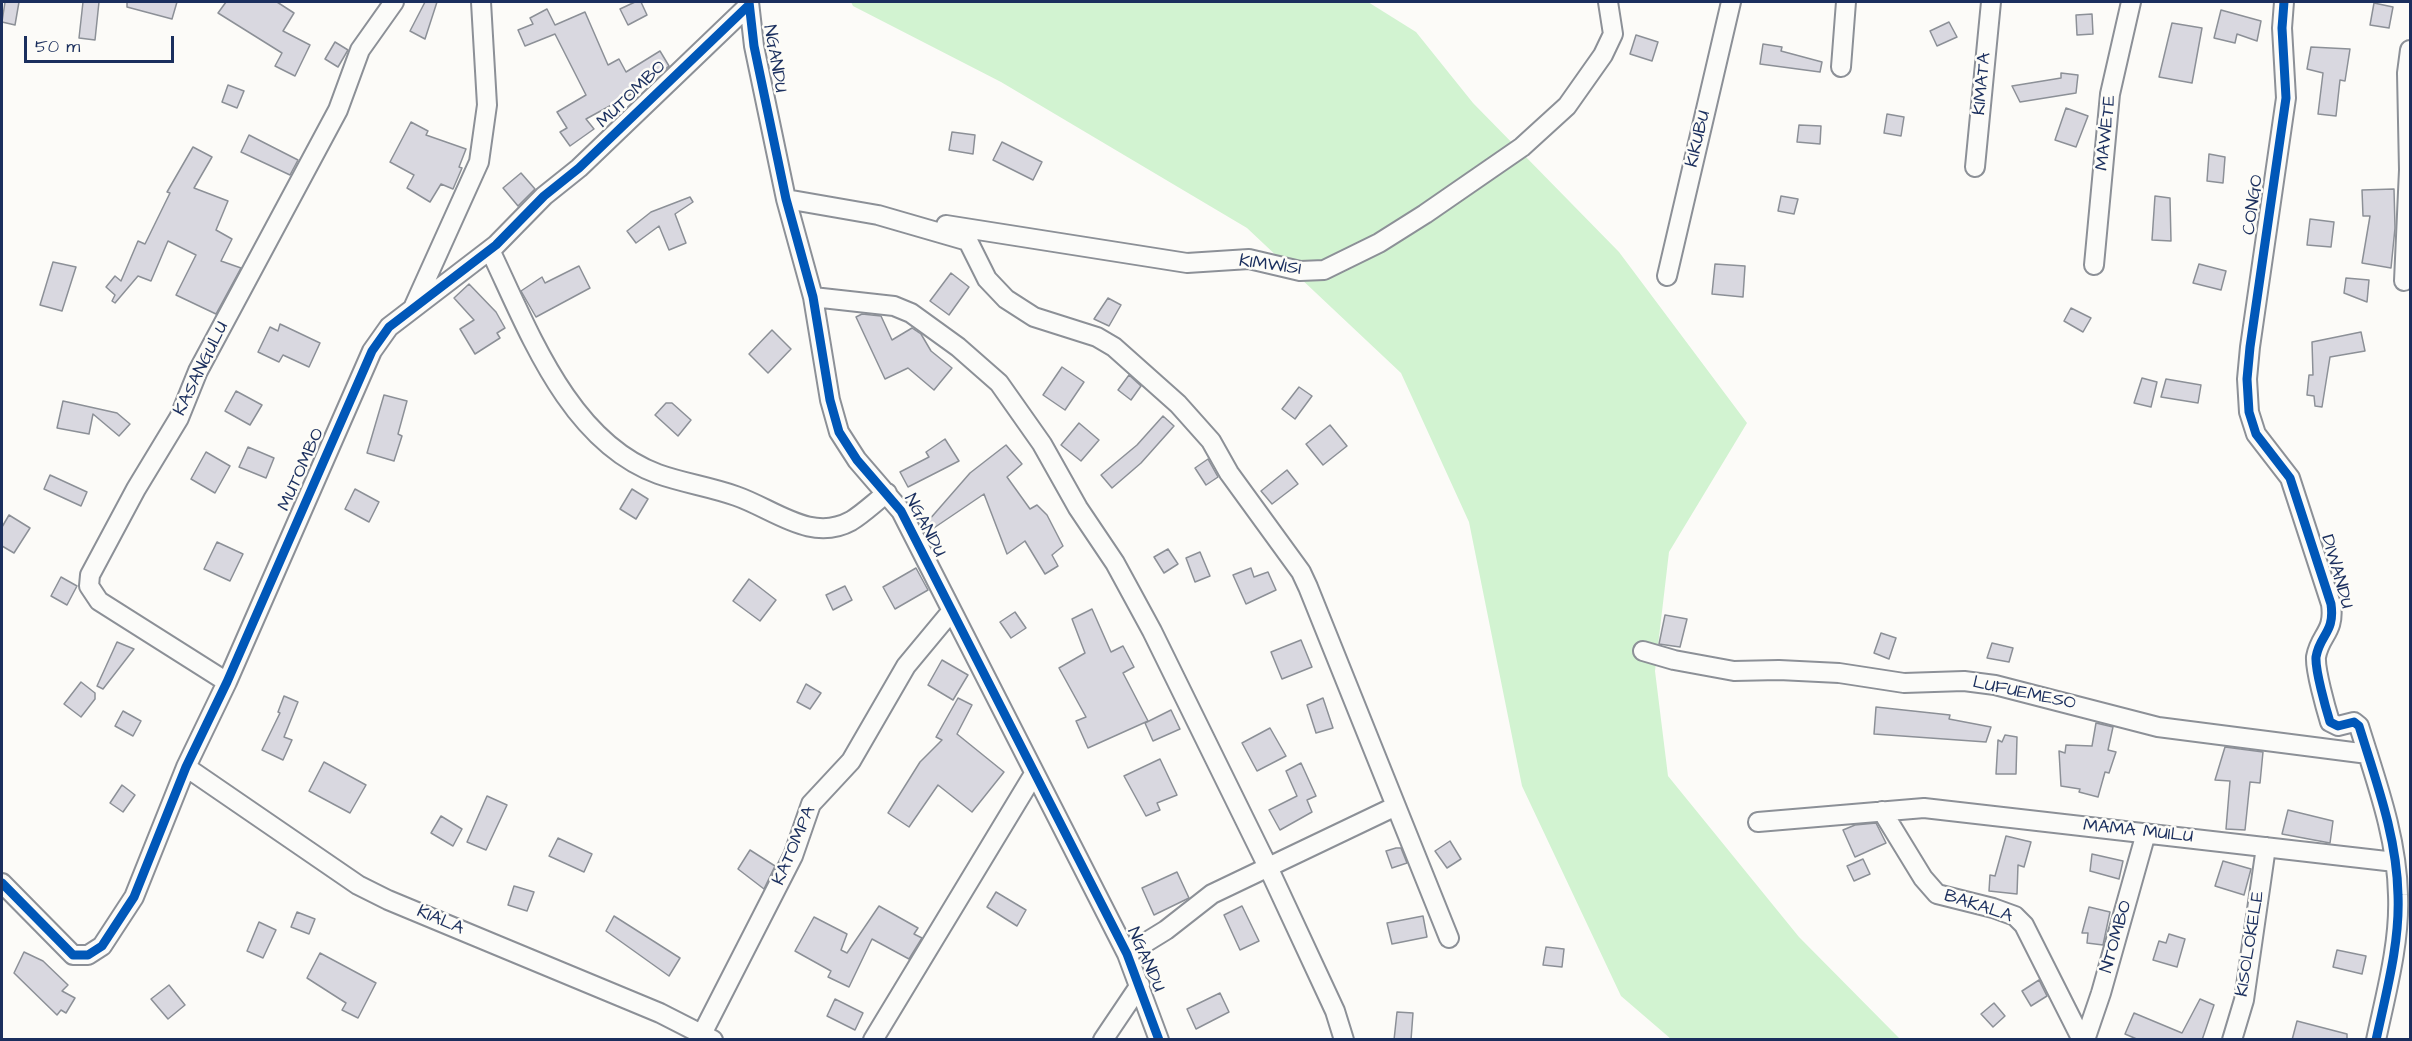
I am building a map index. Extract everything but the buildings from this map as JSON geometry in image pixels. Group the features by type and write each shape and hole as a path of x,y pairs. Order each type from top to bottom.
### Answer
{"street":[{"name":"KASANGULU","path":"226,682 99,601 89,586 90,574 136,489 179,418 198,371 338,110 360,50 394,2"},
{"path":"414,306 479,162 487,105 481,2"},
{"name":"KIMWISI","path":"878,215 1028,236 1094,250 1162,257 1187,263 1249,260 1300,272 1324,270 1379,243 1425,214 1522,147 1567,106 1603,56 1613,34 1608,2"},
{"name":"KIKUBU","path":"1667,276 1731,2"},
{"path":"1841,67 1846,2"},
{"name":"KIMATA","path":"1975,167 1991,2"},
{"name":"MAWETE","path":"2094,265 2110,94 2131,2"},
{"name":"CONGO","path":"2249,412 2247,379 2250,347 2286,98 2282,28 2284,2"},
{"name":"MUTOMBO","path":"2,883 73,955 87,955 102,946 134,897 186,767 226,682 372,351 389,327 490,250 544,196 579,168 749,3"},
{"name":"NGANDU","path":"749,3 753,46 786,199 813,297 830,400 839,432 857,460 901,511 950,613 1127,954 1159,1040"},
{"path":"2404,281 2409,170 2407,73 2410,50"},
{"path":"786,199 878,215 968,241 987,279 1006,299 1034,317 1097,337 1114,347 1178,404 1198,427 1301,572 1384,770 1394,807 1449,938"},
{"path":"490,250 560,390 580,416 613,448 656,473 737,496 811,529 832,528 852,520 887,493"},
{"path":"813,297 894,306 911,313 958,347 999,384 1042,444 1078,508 1115,563 1152,631 1268,867 1335,1011 1344,1040"},
{"name":"DIWANDU","path":"2249,412 2256,434 2290,478 2331,604 2334,621 2317,655 2316,669 2330,722 2337,726 2354,723 2359,726 2392,836 2399,896 2392,963 2376,1040"},
{"name":"KATOMPA","path":"708,1037 793,856 811,804 851,761 906,666 950,613"},
{"name":"LUFUEMESO","path":"1643,651 1674,660 1734,671 1789,671 1839,674 1904,683 1964,681 1995,685 2158,727 2368,754"},
{"name":"KIALA","path":"186,767 358,885 388,900 660,1013 708,1037"},
{"path":"873,1040 1034,774"},
{"path":"1127,954 1166,930 1212,894 1394,807"},
{"name":"MAMA MUILU","path":"1758,822 1924,808 2395,862"},
{"name":"BAKALA","path":"1882,811 1923,878 1936,894 1993,908 2015,916 2024,925 2083,1040"},
{"name":"NTOMBO","path":"2083,1040 2102,993 2146,833"},
{"name":"KISOLOKELE","path":"2232,1040 2244,1000 2266,847"},
{"path":"1103,1040 1140,985"}],"green space":[{"path":"851,2 1368,2 1416,32 1473,103 1619,252 1747,423 1669,552 1655,671 1668,776 1799,937 1900,1039 1671,1039 1621,996 1522,786 1469,522 1401,373 1247,228 1001,82 853,6"}],"cycle path":[{"path":"749,2 754,46 786,199 813,297 830,400 839,432 857,460 901,511 1127,954 1159,1040"},
{"path":"2284,2 2282,28 2286,98 2250,347 2247,379 2249,412 2256,434 2290,478 2331,604 2331,621 2316,657 2319,680 2330,722 2338,726 2354,722 2359,726 2390,831 2397,873 2397,931 2392,968 2376,1040"},
{"path":"2,883 73,955 88,955 102,946 134,897 186,767 227,682 372,351 389,327 496,245 544,196 579,168 749,5"}]}
